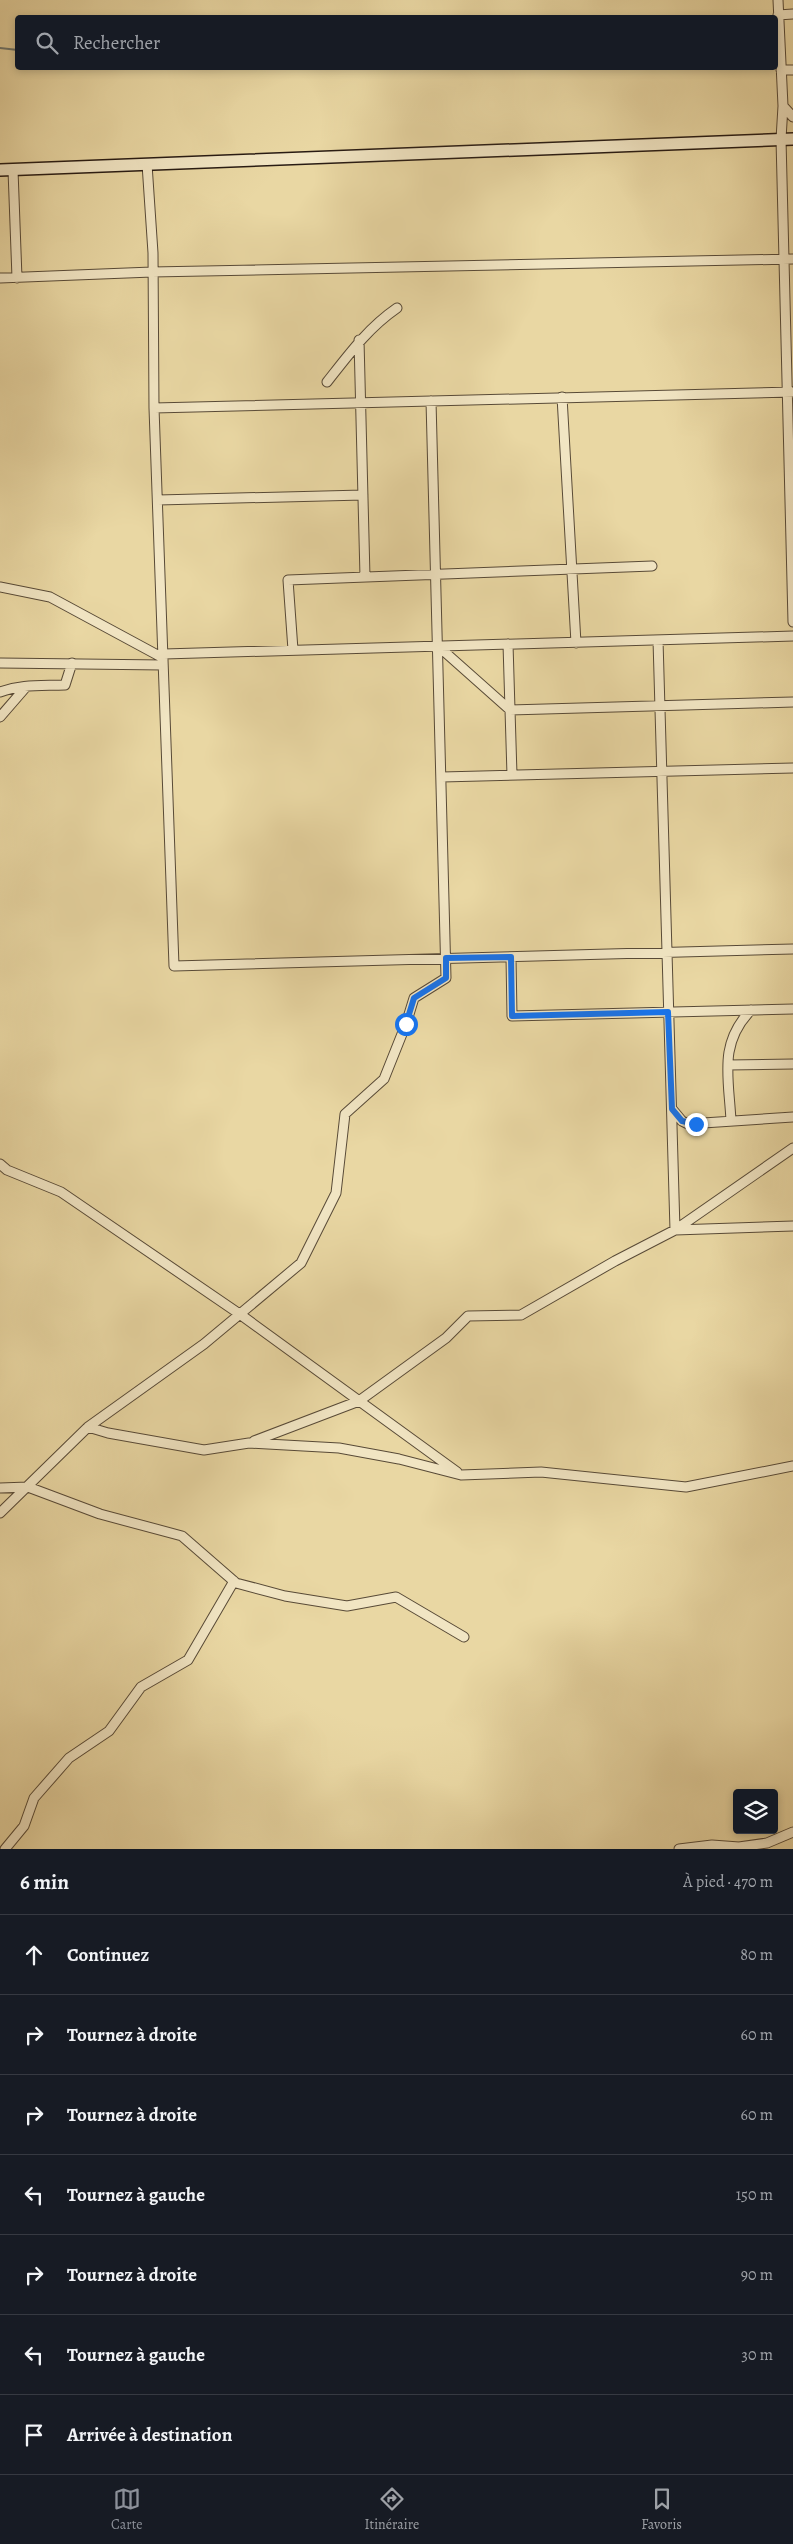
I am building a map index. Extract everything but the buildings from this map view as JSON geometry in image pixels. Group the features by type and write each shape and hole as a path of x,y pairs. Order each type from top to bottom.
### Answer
{"main road":[{"path":"0,170 793,139"}],"street":[{"path":"778,0 783,106 781,139 788,259 793,622"},
{"path":"778,15 793,14"},
{"path":"781,70 793,70"},
{"path":"783,106 793,117"},
{"path":"147,164 174,966 793,949"},
{"path":"13,170 17,278"},
{"path":"0,278 152,272 788,259"},
{"path":"327,382 359,340 379,320 398,308"},
{"path":"359,340 365,577"},
{"path":"154,408 790,392"},
{"path":"562,397 576,642"},
{"path":"0,1514 88,1428 241,1314 301,1264 336,1193 345,1114 384,1079 406,1024 414,998 446,978 431,401"},
{"path":"158,500 362,495"},
{"path":"293,650 288,580 652,566"},
{"path":"0,587 50,597 163,659"},
{"path":"0,663 72,663 163,659 293,650 793,636"},
{"path":"658,640 675,1230"},
{"path":"508,644 512,775"},
{"path":"438,646 510,710 793,702"},
{"path":"0,692 18,685 26,687 65,685 72,663"},
{"path":"0,717 26,687"},
{"path":"442,777 793,768"},
{"path":"511,957 512,1016 793,1009"},
{"path":"731,1121 728,1065 732,1035 751,1010"},
{"path":"728,1065 793,1064"},
{"path":"672,1109 682,1121 688,1124 793,1117"},
{"path":"249,1443 359,1401 446,1338 468,1316 522,1314 615,1261 675,1230 793,1148"},
{"path":"0,1164 8,1170 60,1192 241,1314 461,1475"},
{"path":"675,1230 793,1226"},
{"path":"88,1428 146,1441 204,1450 249,1443 339,1448 399,1459 461,1475 541,1472 686,1487 793,1466"},
{"path":"0,1488 28,1488 100,1514 182,1536 234,1581 285,1596 347,1606 396,1597 464,1637"},
{"path":"5,1849 24,1826 34,1798 69,1758 109,1731 141,1687 188,1660 234,1581"},
{"path":"679,1849 712,1845 739,1847 767,1843 793,1832"}],"waterway":[{"path":"0,48 15,50"}],"route":[{"path":"406,1024 414,998 446,978 446,958 511,957 512,1016 668,1012 672,1109 682,1121 688,1124 696,1124"}]}
